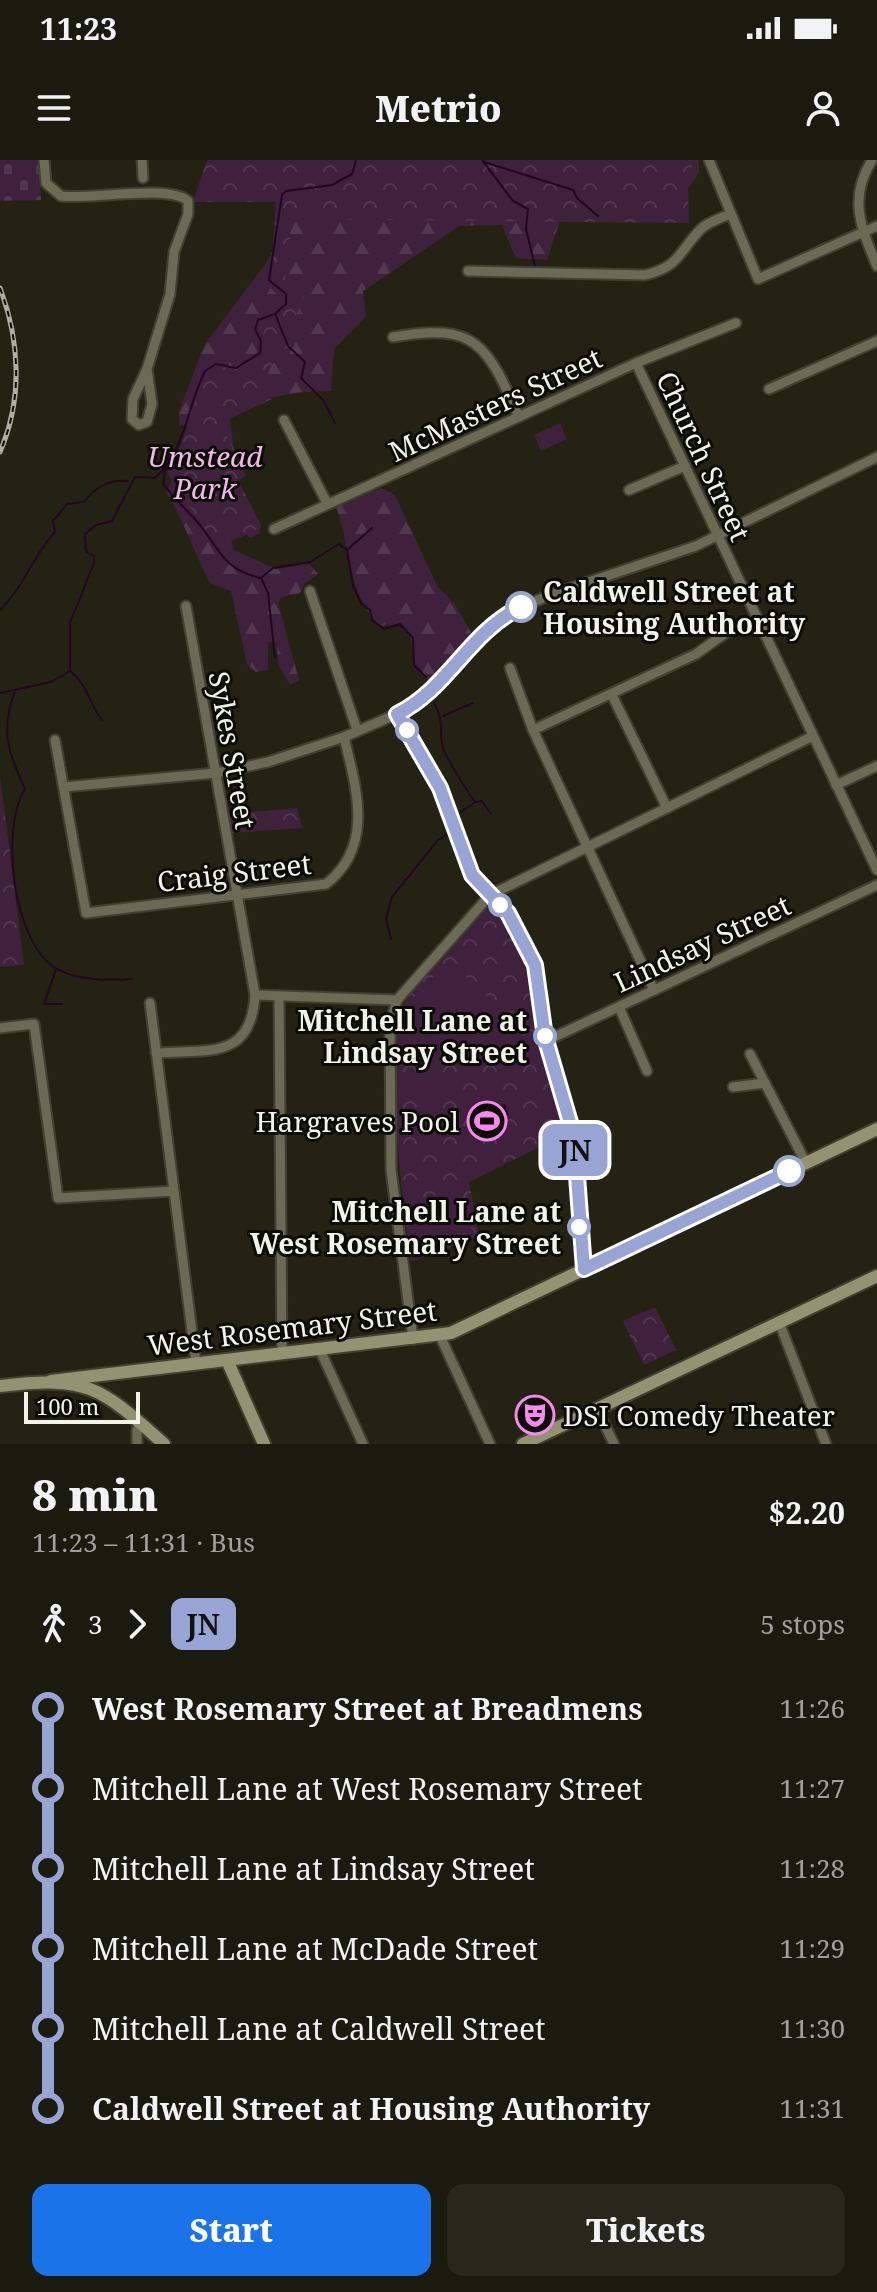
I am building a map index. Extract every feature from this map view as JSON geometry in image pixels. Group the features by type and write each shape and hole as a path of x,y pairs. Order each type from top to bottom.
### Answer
{"street":[{"path":"44,160 46,183 61,196 161,195 182,196 188,201 188,214 174,252 170,294 131,409 133,422 139,425 147,422 151,414 147,369"},
{"path":"142,160 143,178"},
{"path":"709,160 758,279 877,226"},
{"path":"872,160 862,177 857,195 864,233 877,266"},
{"path":"468,271 645,275 664,271 676,262 703,227 730,214"},
{"name":"McMasters Street","path":"274,529 636,363 736,323"},
{"path":"393,337 444,330 482,348 500,375 519,417"},
{"path":"769,389 877,341"},
{"name":"Church Street","path":"636,363 876,867"},
{"path":"284,420 327,503"},
{"path":"55,740 64,787 216,773 268,762 344,737 397,714 425,697 482,633 508,613 718,535 877,457"},
{"path":"629,490 685,466"},
{"path":"310,591 357,730"},
{"name":"Sykes Street","path":"186,606 255,995"},
{"path":"533,730 696,654 727,632 757,618"},
{"path":"510,668 533,730 654,990"},
{"path":"612,695 667,808"},
{"path":"397,714 440,788 468,867 508,913 532,955 539,980 546,1041 571,1121 584,1269"},
{"path":"413,1339 391,1170 390,1025 397,1000 490,895 813,736"},
{"name":"Craig Street","path":"64,787 86,913 326,884 349,859 359,817 357,791 344,737"},
{"path":"836,785 877,766"},
{"name":"Lindsay Street","path":"546,1041 877,885"},
{"path":"156,1053 232,1045 249,1029 255,995 397,1000"},
{"path":"279,996 282,1354"},
{"path":"150,1003 196,1363"},
{"path":"619,1007 647,1071"},
{"path":"0,1028 34,1024 58,1198 174,1191"},
{"path":"750,1054 806,1163"},
{"path":"733,1087 765,1083"},
{"name":"West Rosemary Street","path":"0,1386 440,1336 877,1129"},
{"path":"523,1444 877,1276"},
{"path":"779,1322 826,1444"},
{"path":"440,1336 490,1444"},
{"path":"320,1350 363,1444"},
{"path":"227,1360 264,1444"},
{"path":"51,1381 70,1382 102,1394 164,1444"},
{"path":"597,1409 614,1444"},
{"path":"137,1444 137,1430 142,1424"}],"green space":[{"path":"0,160 40,160 41,200 0,201"},
{"name":"Umstead Park","path":"207,160 692,160 692,184 688,185 689,223 292,219 285,280 304,297 291,327 291,346 284,349 262,379 272,399 220,423 246,476 238,480 262,527 217,548 167,472 181,445 206,368 235,367 261,350 264,330 277,319 285,301 270,288 276,202 193,202"},
{"path":"337,160 699,160 699,173 683,195 561,217 547,260 516,258 502,225 459,226 363,291 366,316 334,349 331,391 278,396 229,416 236,465 234,481 259,524 260,533 250,538 238,527 198,423 179,426 179,411 205,344 267,262 300,196"},
{"path":"560,423 567,439 541,451 534,435"},
{"path":"176,473 225,522 234,550 276,569 309,564 318,574 305,583 300,593 281,597 278,603 299,680 290,685 279,665 276,643 268,642 268,670 256,672 247,664 231,591 210,583 166,492"},
{"path":"381,488 395,495 437,586 454,603 471,632 429,681 416,665 408,633 399,624 380,626 369,613 351,569 336,507"},
{"path":"0,776 24,965 0,967"},
{"path":"297,808 302,828 230,833 227,814"},
{"path":"492,908 506,921 522,952 539,1038 567,1133 469,1182 479,1236 411,1262 397,1131 397,1026 403,1006 420,980 486,909"},
{"path":"449,961 512,1020 485,1048 465,1057 433,1056 397,1039 402,1010"},
{"path":"422,1066 441,1066 441,1095 423,1095"},
{"path":"461,1189 471,1231 414,1245 404,1202"},
{"path":"655,1307 676,1350 644,1365 623,1321"}],"shaded area":[{"name":"Hargraves Pool","path":"505,1104 509,1115 481,1128 475,1110"}],"waterway":[{"path":"0,693 51,682 70,671 70,623 94,563 94,556 86,551 85,534 96,525 112,521 135,477 155,478 165,467 180,441 205,371 216,364 236,368 260,353 261,341 255,329 258,320 275,314 286,304 286,294 269,280 282,195 286,191 332,185 352,174 356,160"},
{"path":"482,160 513,201 528,209 526,229 535,266"},
{"path":"484,162 573,190 577,198 598,216"},
{"path":"276,316 288,346 305,362 301,378 323,400 335,423"},
{"path":"166,465 163,484 228,562 247,574 261,578 273,568 310,562 339,544 347,550 353,586 361,603 370,610 372,620 384,629 400,624 413,638 414,665 426,677"},
{"path":"0,610 55,532 53,521 67,504 84,502 98,488 109,483 128,481"},
{"path":"347,550 372,528"},
{"path":"261,578 268,593 275,658"},
{"path":"70,671 81,682 102,720"},
{"path":"15,691 8,718 8,741 25,789 17,807 12,857 21,912 30,937 43,957 68,974 86,978 132,979"},
{"path":"434,703 440,717 445,753 475,802 482,801 491,814"},
{"path":"443,716 473,703"},
{"path":"458,814 474,803"},
{"path":"391,939 386,919 392,897 438,840 448,834"},
{"path":"56,969 44,1004 62,1004"}],"railway":[{"path":"0,288 12,329 16,370 13,411 0,452"}],"bus line":[{"name":"JN","path":"521,607 489,626 425,697 397,714 440,788 463,858 472,875 508,913 528,946 535,965 545,1037 574,1136 584,1269 789,1171"}],"place":[{"name":"Caldwell Street at Housing Authority","path":"521,607"},
{"name":"Mitchell Lane at Lindsay Street","path":"545,1036"},
{"name":"Hargraves Pool","path":"487,1121"},
{"name":"Mitchell Lane at West Rosemary Street","path":"579,1227"},
{"name":"DSI Comedy Theater","path":"535,1415"}]}
